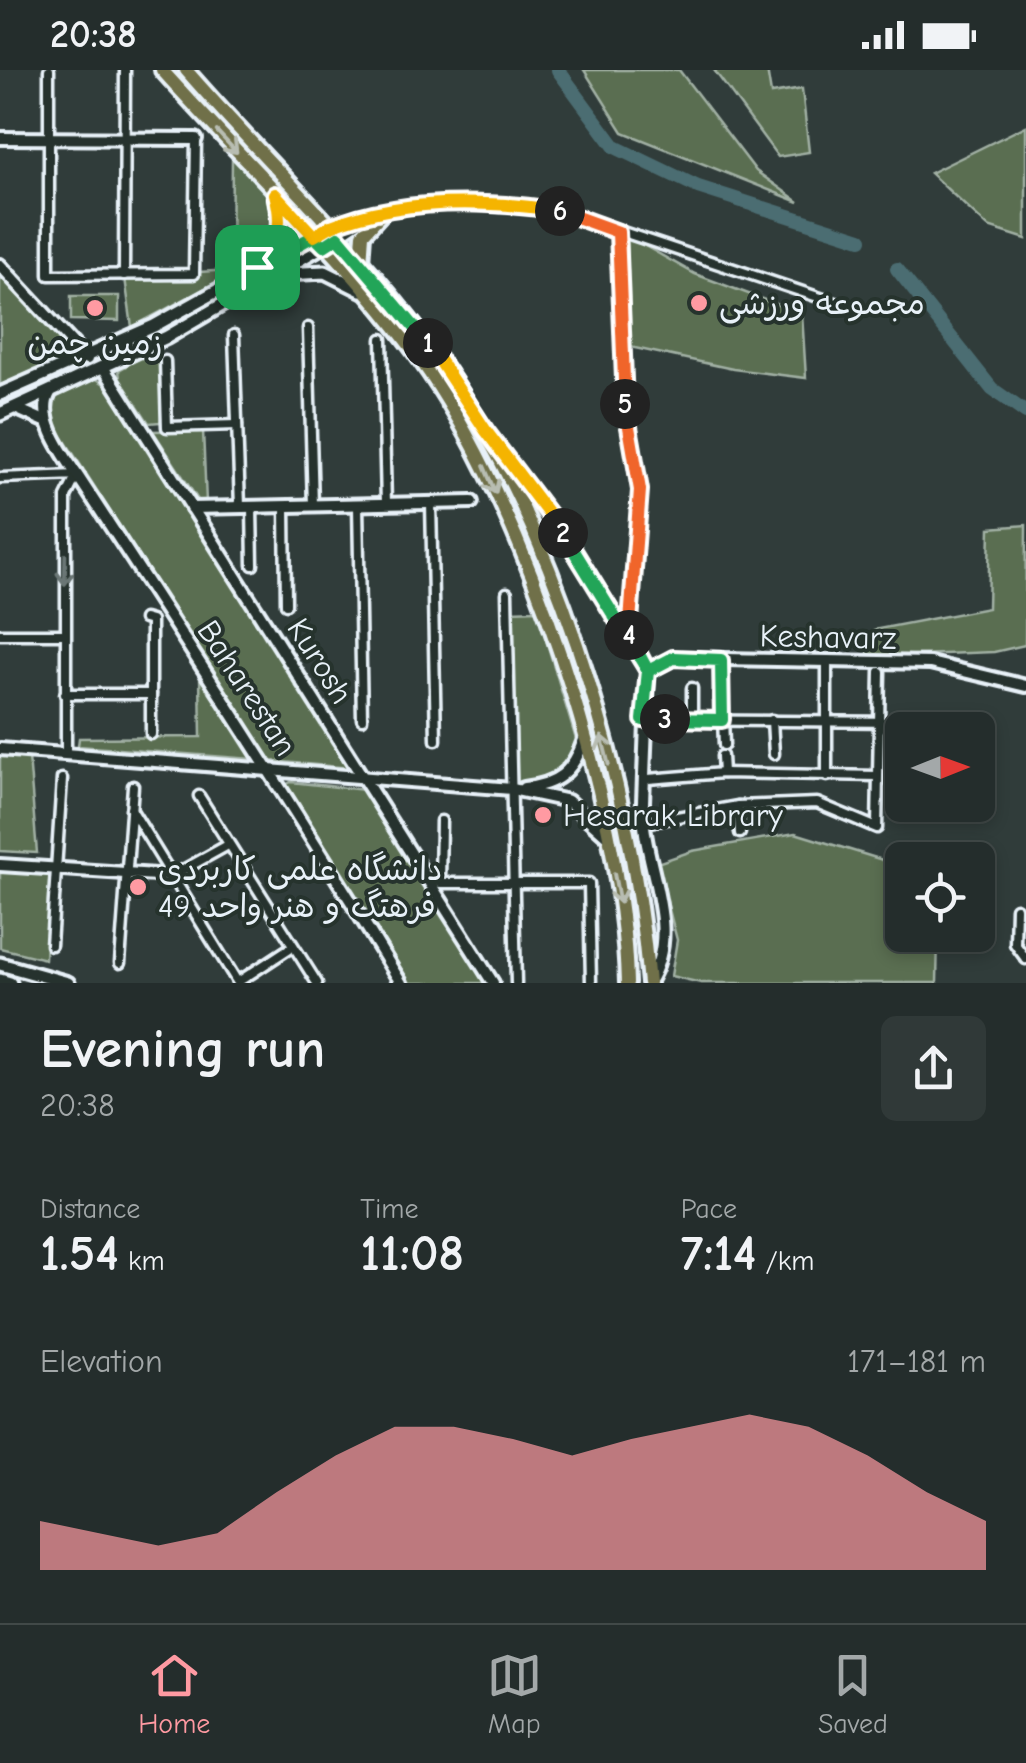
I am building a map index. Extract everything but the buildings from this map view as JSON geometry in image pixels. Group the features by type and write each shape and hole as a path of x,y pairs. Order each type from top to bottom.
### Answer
{"main road":[{"path":"162,70 319,241 420,359 482,461 552,636 584,740 608,836 624,936 626,983"},
{"path":"186,70 422,336 486,431 550,577 591,695 636,889 652,983"},
{"path":"257,267 273,249 280,228 275,194"},
{"path":"361,263 363,234 375,215"},
{"path":"0,414 168,338 280,274 333,232"},
{"path":"0,394 87,360 257,267 319,241"},
{"path":"280,274 324,272 363,291"},
{"path":"0,964 68,983"},
{"path":"0,980 10,983"}],"street":[{"path":"0,138 49,138 124,139 196,139 194,274 49,274 49,138 48,70"},
{"path":"124,275 125,70"},
{"path":"333,232 375,215 449,203 560,210 845,306"},
{"path":"618,232 624,396 640,490 629,636"},
{"path":"0,264 87,360"},
{"path":"308,328 313,506"},
{"path":"234,335 238,425 253,565"},
{"path":"382,339 386,504"},
{"path":"165,361 167,426 238,425"},
{"name":"Kurosh","path":"103,367 494,983"},
{"path":"48,423 45,413 50,392"},
{"path":"15,408 48,423"},
{"name":"Baharestan","path":"48,423 77,475 271,770 401,983"},
{"path":"486,431 551,515 648,671 643,720 648,779 644,823 661,910 663,960 652,983"},
{"path":"0,478 77,475 66,497 66,754"},
{"path":"192,508 472,502"},
{"path":"431,503 436,740"},
{"path":"358,505 362,720"},
{"path":"286,506 286,604"},
{"path":"507,593 516,983"},
{"path":"144,619 151,621 151,734"},
{"path":"0,634 64,634"},
{"name":"Keshavarz","path":"648,671 673,658 930,663 1026,686"},
{"path":"721,660 724,745"},
{"path":"827,776 828,662"},
{"path":"644,823 738,806 817,804 878,828 880,672"},
{"path":"692,688 692,718"},
{"path":"64,694 151,694"},
{"path":"643,720 885,722"},
{"path":"772,720 774,754"},
{"path":"0,749 512,788 546,786 561,778 584,740"},
{"path":"722,756 722,773"},
{"path":"648,779 722,773 877,776"},
{"path":"50,945 62,778"},
{"path":"120,964 132,786"},
{"path":"512,788 568,801 608,836"},
{"path":"199,796 317,983"},
{"path":"738,806 740,833"},
{"path":"131,810 238,983 293,946"},
{"path":"441,820 440,884 589,883 591,983"},
{"path":"0,864 172,876 228,845"},
{"path":"1016,908 1015,944 1026,959"}],"green space":[{"path":"584,70 679,70 756,171 799,202 623,132"},
{"path":"714,70 767,70 771,94 802,89 809,152 778,157"},
{"path":"1026,126 1026,239 988,227 930,173"},
{"path":"232,157 270,197 277,231 261,258 132,327 125,278 198,278 199,272 231,270"},
{"name":"مجموعه ورزشی","path":"627,236 695,274 802,314 806,378 733,369 630,347"},
{"path":"0,274 65,345 64,361 0,388"},
{"name":"زمین چمن","path":"71,296 119,296 119,321 71,320"},
{"path":"160,347 162,418 160,422 149,423 120,379 119,370"},
{"path":"95,378 107,386 351,768 271,761 51,419 48,401"},
{"path":"203,430 206,503 198,500 153,431"},
{"path":"1026,525 1025,645 994,652 867,657 873,630 988,608 990,528"},
{"path":"537,610 577,743 562,770 545,779 514,783 511,611"},
{"path":"200,675 253,759 78,746 79,738 201,737"},
{"path":"0,754 29,757 37,853 0,851"},
{"path":"291,782 365,790 485,983 410,983 285,785"},
{"path":"795,833 885,861 885,952 938,952 937,983 701,983 671,976 677,940 657,863 692,851"},
{"path":"0,870 50,874 45,959 0,948"}],"waterway":[{"path":"558,70 615,147 698,187 861,239"},
{"path":"897,269 992,389 1026,413"}],"place":[{"name":"مجموعه ورزشی","path":"699,303"},
{"name":"زمین چمن","path":"95,308"},
{"name":"Hesarak Library","path":"543,815"},
{"name":"دانشگاه علمی کاربردی فرهتگ و هنر واحد 49","path":"138,887"}],"route":[{"path":"257,267 277,241 280,215 275,194 314,236 358,215 449,203 560,210 618,232 624,396 640,490 630,581 629,636 648,671 673,658 721,660 722,720 643,720 648,671 629,636 551,515 486,431 422,336 338,237 324,246 314,236 257,267"}]}
